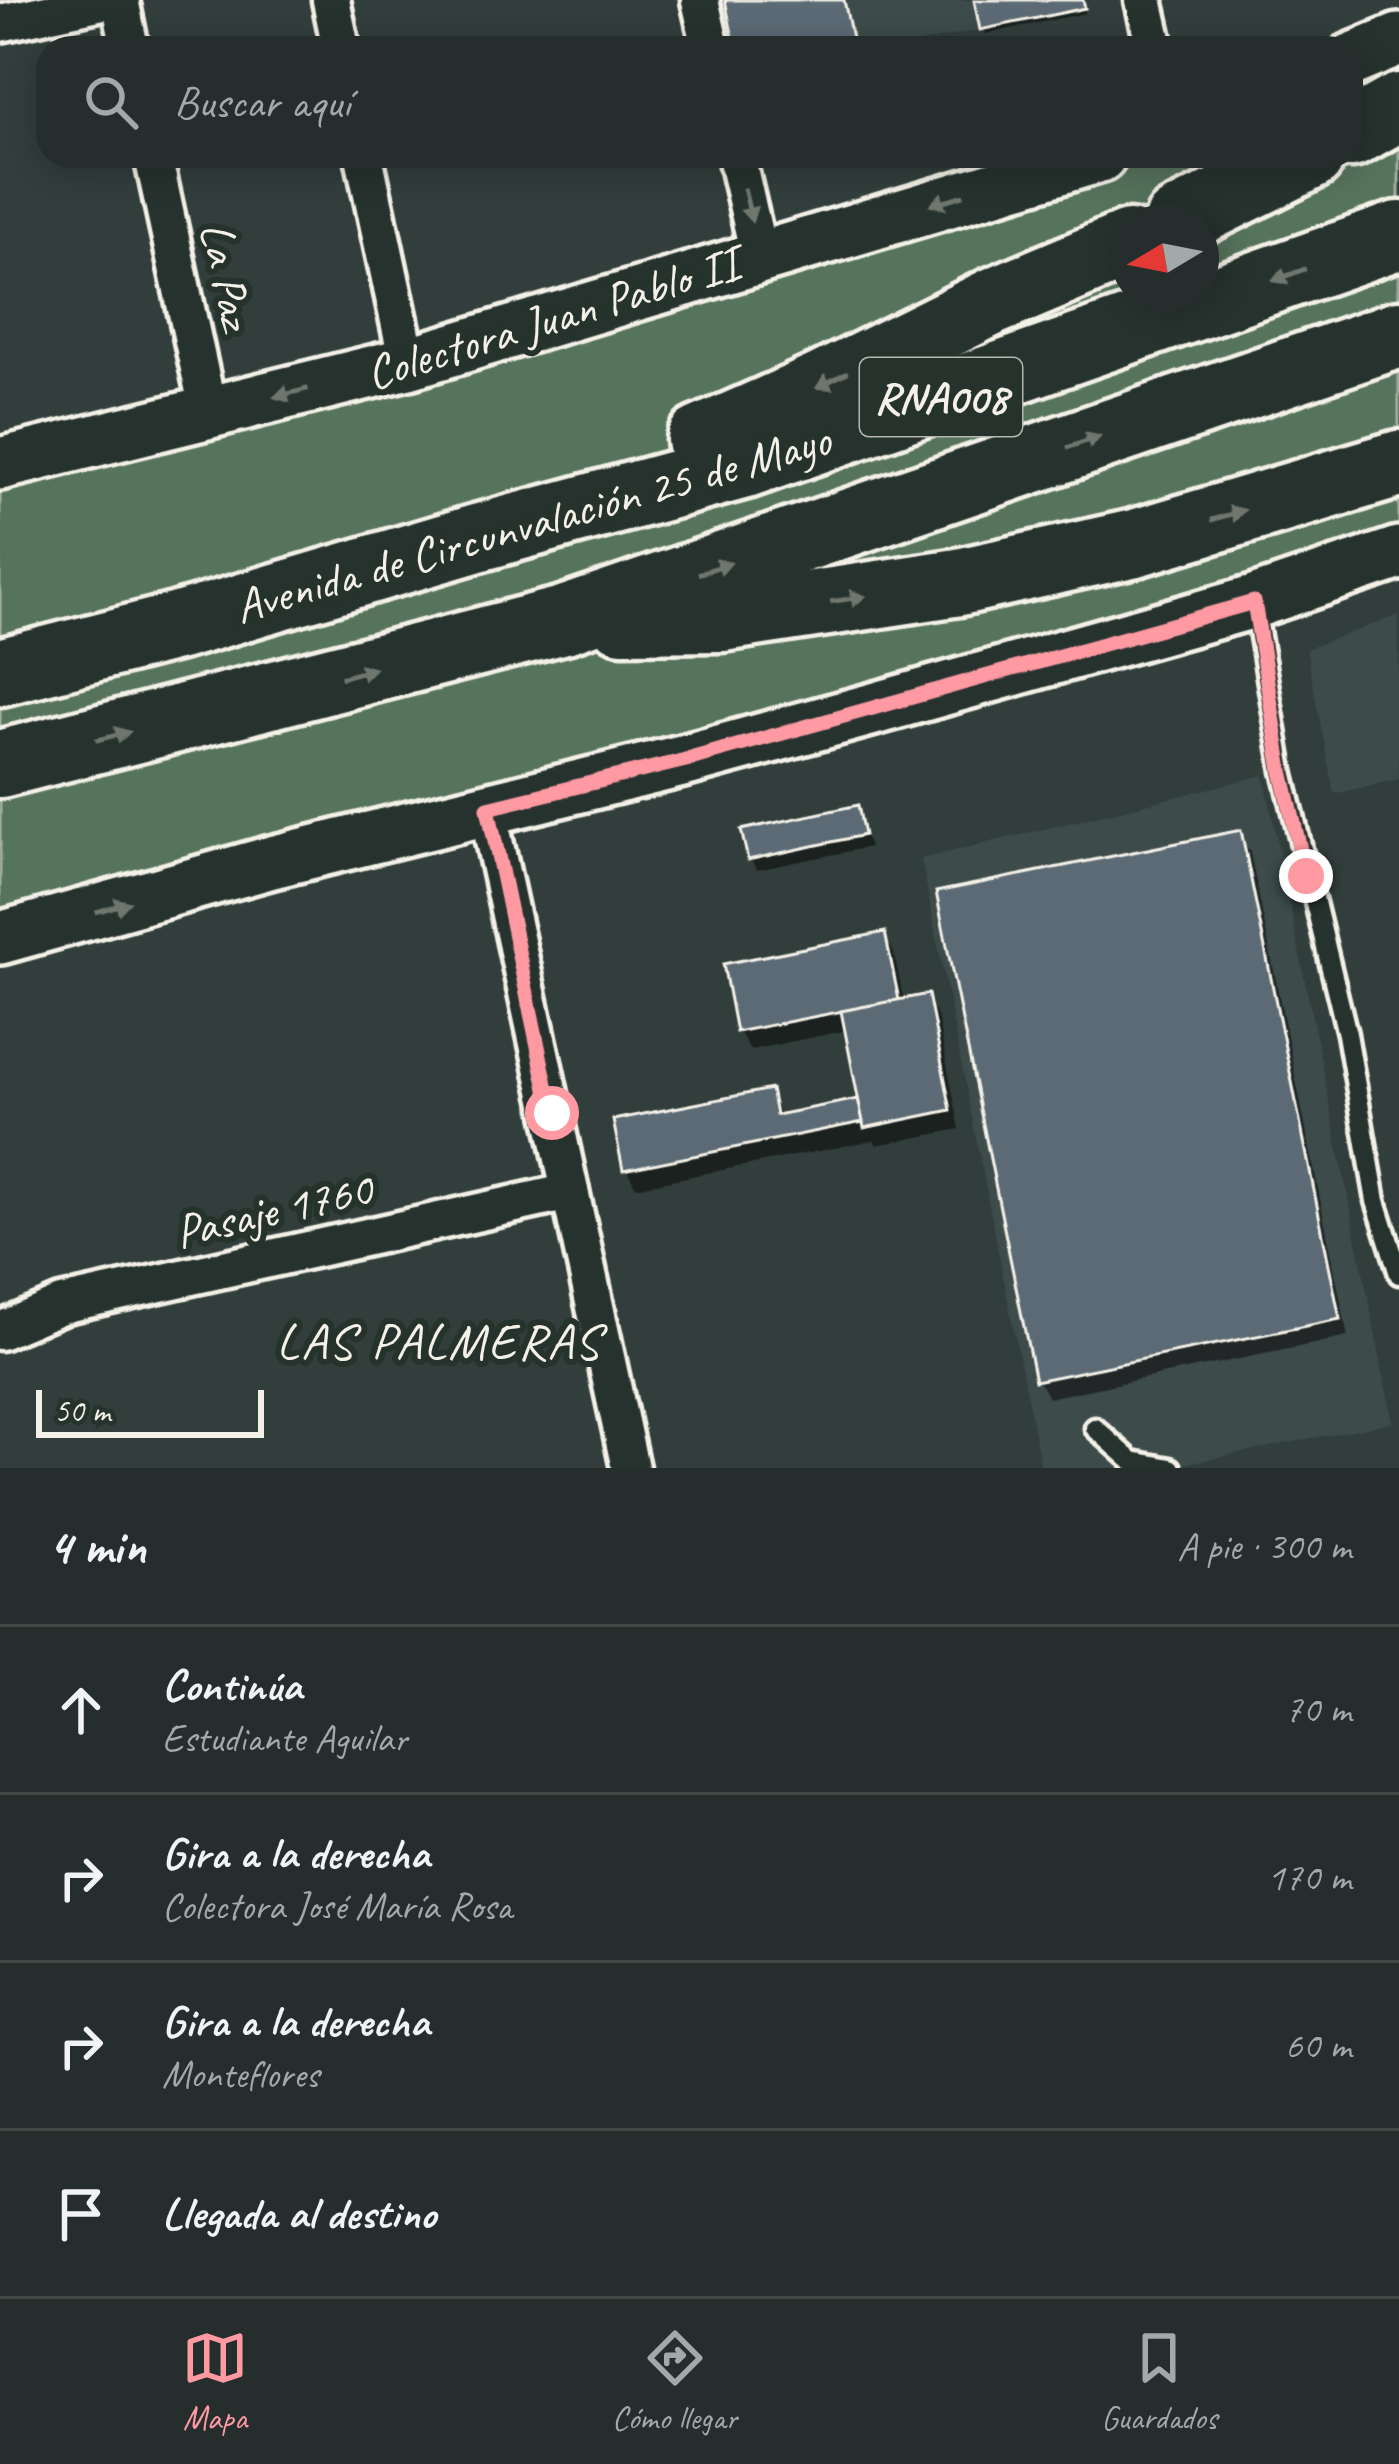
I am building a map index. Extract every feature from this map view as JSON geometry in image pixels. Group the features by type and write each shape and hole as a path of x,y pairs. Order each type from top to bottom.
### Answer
{"highway":[{"path":"1363,127 1399,107"},
{"path":"1214,204 1287,168"},
{"name":"Avenida de Circunvalación 25 de Mayo","path":"0,672 746,466 1399,236"},
{"path":"477,538 818,388 994,301 1111,252"},
{"name":"Avenida de Circunvalación 25 de Mayo","path":"0,764 564,620 1399,334"},
{"name":"RNA008","path":"564,620 722,618 959,582 1136,543 1399,464"}],"main road":[{"path":"1363,55 1399,40"},
{"name":"Colectora Juan Pablo II","path":"0,464 408,363 1059,168"},
{"path":"0,938 272,862 735,747 1254,602 1399,553"}],"street":[{"path":"0,23 108,0"},
{"path":"120,0 128,36"},
{"path":"331,0 338,36"},
{"path":"700,0 708,36"},
{"path":"1144,0 1152,36"},
{"name":"La Paz","path":"156,168 209,414"},
{"path":"367,168 408,363"},
{"path":"739,168 759,255"},
{"path":"488,808 630,1468"},
{"name":"Pasaje 1760","path":"0,1331 61,1305 570,1192"}],"lane":[{"path":"1254,602 1282,771 1347,1034 1376,1201 1399,1274"},
{"path":"1095,1428 1132,1461 1171,1468"}],"shaded area":[{"path":"725,0 1083,0 1085,8 952,36 732,36"},
{"path":"1399,615 1399,779 1334,794 1306,649"},
{"path":"1264,775 1393,1422 1164,1468 1041,1468 921,859"}],"green space":[{"path":"1399,40 1399,553 0,938 0,464 1057,168 1363,168 1363,55"}],"building":[{"path":"725,0 844,0 852,36 732,36"},
{"path":"974,0 1083,0 1085,8 980,30"},
{"path":"858,805 864,835 748,860 741,830"},
{"path":"1241,830 1340,1319 1035,1381 936,892"},
{"path":"885,932 899,1000 736,1032 723,964"},
{"path":"928,994 951,1110 864,1128 841,1011"},
{"path":"771,1089 776,1115 858,1099 863,1122 623,1170 613,1120"}],"district":[{"name":"LAS PALMERAS","path":"439,1340"}],"route":[{"path":"552,1113 488,808 690,759 1254,602 1282,771 1306,876"}]}
